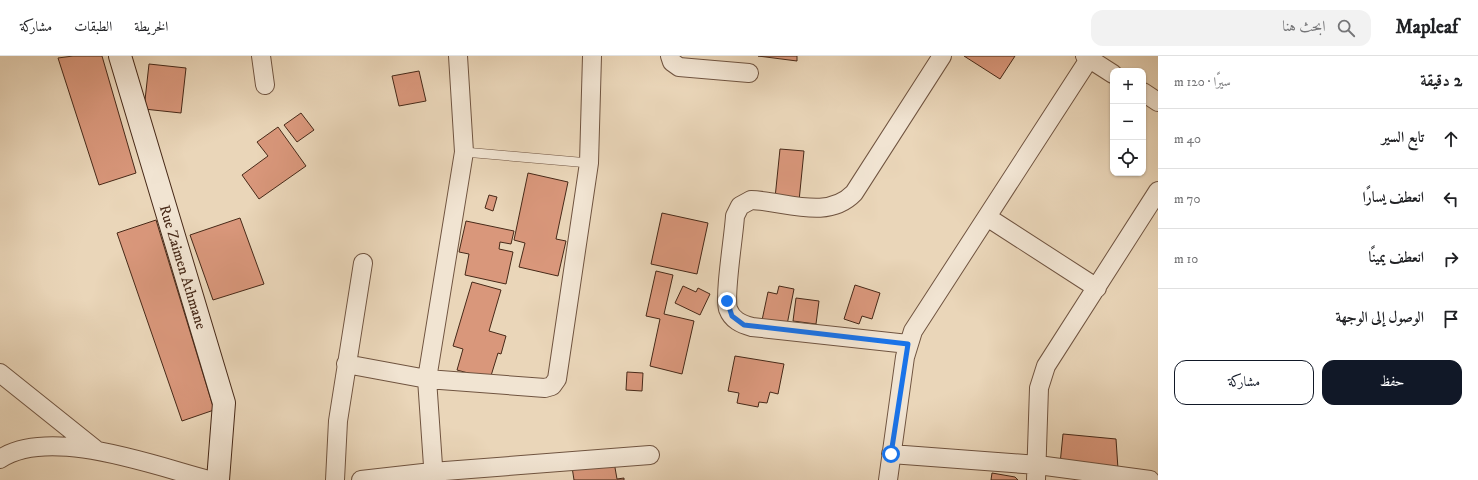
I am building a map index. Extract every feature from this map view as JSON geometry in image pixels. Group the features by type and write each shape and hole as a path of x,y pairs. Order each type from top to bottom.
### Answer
{"main road":[{"name":"Rue Zaimen Athmane","path":"120,56 224,403 218,480"}],"street":[{"path":"261,56 265,85"},
{"path":"433,476 427,379 464,152 458,56"},
{"path":"346,364 427,379 545,388 552,386 557,379 588,163 592,56"},
{"path":"670,56 672,62 678,68 750,73"},
{"path":"908,344 752,326 737,321 732,316 727,301 735,216 740,206 751,200 820,208 836,206 849,198 942,56"},
{"path":"888,480 908,344 913,331 1088,57 1110,72"},
{"path":"1146,94 1158,102"},
{"path":"1037,473 1039,388 1046,366 1158,191"},
{"path":"986,217 1097,288"},
{"path":"335,480 336,439 346,364 363,263"},
{"path":"1,375 95,449"},
{"path":"0,459 11,452 44,446 95,449 209,480"},
{"path":"891,454 1037,473 1150,480"},
{"path":"361,480 433,476 650,455"},
{"path":"1156,480 1158,474"}],"lane":[{"path":"464,152 588,163"}],"building":[{"path":"73,56 102,56 136,173 99,185 58,58"},
{"path":"758,56 797,56 797,61"},
{"path":"964,56 1015,56 1000,79"},
{"path":"149,64 186,68 181,113 144,109"},
{"path":"419,71 426,101 399,106 392,76"},
{"path":"301,113 314,130 297,142 284,125"},
{"path":"278,127 306,166 259,199 242,175 268,156 257,142"},
{"path":"780,149 804,151 799,201 775,198"},
{"path":"528,173 568,182 556,239 566,241 558,276 519,267 525,243 514,240"},
{"path":"489,195 497,197 493,211 485,208"},
{"path":"662,213 708,223 697,274 651,264"},
{"path":"240,218 264,284 213,300 190,235"},
{"path":"156,220 214,410 182,421 117,233"},
{"path":"466,221 514,231 511,244 500,242 499,249 513,252 506,284 465,275 469,254 459,252"},
{"path":"656,271 673,275 664,314 694,321 682,374 650,366 660,319 646,316"},
{"path":"472,282 501,290 489,331 506,336 501,354 498,353 490,379 457,370 463,349 453,346"},
{"path":"855,285 880,293 872,319 862,316 859,324 844,319"},
{"path":"683,286 696,292 698,288 710,294 700,315 675,303"},
{"path":"779,286 794,289 786,330 761,325 768,292 777,294"},
{"path":"796,298 819,301 816,324 793,321"},
{"path":"735,356 784,364 778,394 770,392 767,403 759,402 758,407 737,403 739,393 728,391"},
{"path":"627,372 643,373 642,391 626,390"},
{"path":"1063,434 1116,439 1118,469 1060,464"},
{"path":"614,462 617,479 624,478 624,480 574,480 572,467"},
{"path":"992,473 1015,477 1018,480 991,480"}],"route":[{"path":"727,301 728,309 732,316 744,325 908,344 891,454"}]}
